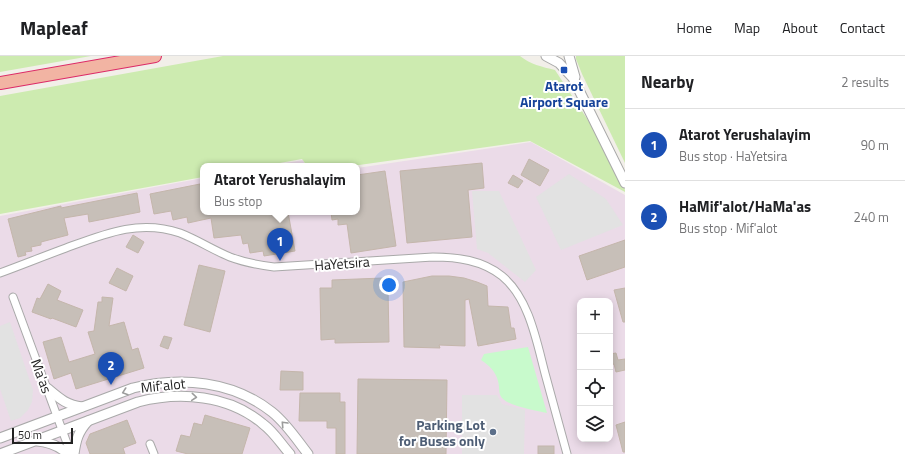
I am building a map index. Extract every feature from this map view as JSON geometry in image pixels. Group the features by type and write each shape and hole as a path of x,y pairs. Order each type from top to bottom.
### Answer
{"highway":[{"path":"0,83 155,56"}],"street":[{"path":"546,56 559,63 577,84"},
{"path":"569,56 577,84 625,183"},
{"name":"HaYetsira","path":"0,273 98,236 127,228 141,227 161,229 180,234 229,256 255,265 274,267 433,257 457,258 478,262 503,276 514,288 529,316 567,454"},
{"name":"Ma'as","path":"13,297 71,454"},
{"name":"Mif'alot","path":"0,438 146,385 165,382 197,382 232,390 260,403 286,426 308,454"},
{"path":"47,388 64,402 82,408"},
{"name":"Mif'alot","path":"0,454 123,407 149,399 180,396 212,399 233,406 252,415 275,435 290,454"},
{"path":"32,442 47,442 56,445 71,454 81,428 88,421"},
{"path":"150,444 154,454"}],"shaded area":[{"path":"531,142 625,195 625,454 0,454 0,216 200,179 200,215 360,215 360,168"},
{"path":"303,160 304,163 286,163"},
{"path":"569,174 606,199 623,225 561,250 536,197"},
{"path":"472,191 499,191 536,270 525,282 488,253 477,249"},
{"path":"10,322 33,390 32,402 28,410 20,418 11,421 0,389 0,326"},
{"name":"Parking Lot for Buses only","path":"462,395 497,395 502,404 525,410 524,454 462,454"}],"green space":[{"path":"0,56 91,56 0,72"},
{"path":"223,56 520,56 532,63 555,70 601,140 625,192 530,141 360,165 360,163 305,163 302,159 280,163 200,163 200,178 0,214 0,96"},
{"path":"576,56 625,56 625,163 582,74"},
{"path":"528,347 547,413 531,410 506,402 501,397 496,375 489,366 481,360 484,354"}],"building":[{"path":"529,159 549,170 540,186 521,175"},
{"path":"482,163 484,188 468,190 472,237 407,243 400,171"},
{"path":"385,171 396,246 351,253 347,224 338,225 338,219 332,220 331,215 360,215 360,175"},
{"path":"513,175 523,181 518,188 508,183"},
{"path":"200,184 200,215 289,215 295,251 264,256 263,251 250,253 248,243 243,244 241,235 214,238 211,218 188,223 187,217 173,220 171,211 154,214 150,194"},
{"path":"137,193 140,212 89,222 88,214 64,218 68,235 41,242 41,245 31,247 32,251 25,252 26,255 18,257 8,219 61,206 61,208"},
{"path":"133,235 144,242 138,253 126,247"},
{"path":"625,240 625,267 587,280 579,256"},
{"path":"199,265 225,271 210,332 184,325"},
{"path":"117,268 133,276 126,291 109,283"},
{"path":"432,276 464,278 487,286 488,306 508,307 511,328 514,328 516,339 478,346 469,299 465,300 465,346 439,345 440,348 404,347 403,282"},
{"path":"383,278 383,288 388,288 389,342 335,343 335,339 321,340 320,288 332,288 332,280"},
{"path":"48,284 61,291 57,300 83,310 76,327 32,312 37,298 40,299"},
{"path":"625,288 625,322 623,322 614,290"},
{"path":"102,297 113,298 109,326 124,322 132,350 138,348 144,368 76,389 71,373 54,379 43,342 61,337 69,362 95,354 88,332 94,331 98,302 102,302"},
{"path":"164,336 172,338 168,349 160,346"},
{"path":"616,353 618,360 625,359 625,370 616,372 613,364 613,354"},
{"path":"281,371 303,372 303,390 280,390"},
{"path":"358,379 447,380 446,454 357,454"},
{"path":"300,393 340,393 340,402 345,402 345,454 336,454 336,428 327,428 327,421 299,421"},
{"path":"205,415 250,428 242,454 188,454 176,451 181,435 190,437 194,423 202,425"},
{"path":"127,420 136,443 123,448 125,454 90,454 86,443 90,434"},
{"path":"625,422 625,452 623,452 616,425"},
{"path":"538,446 554,446 554,454 538,454"}],"place":[{"name":"Atarot Airport Square","path":"564,70"},
{"name":"Atarot Yerushalayim","path":"280,261"},
{"name":"HaMif'alot/HaMa'as","path":"111,385"},
{"name":"Parking Lot for Buses only","path":"493,432"}]}
